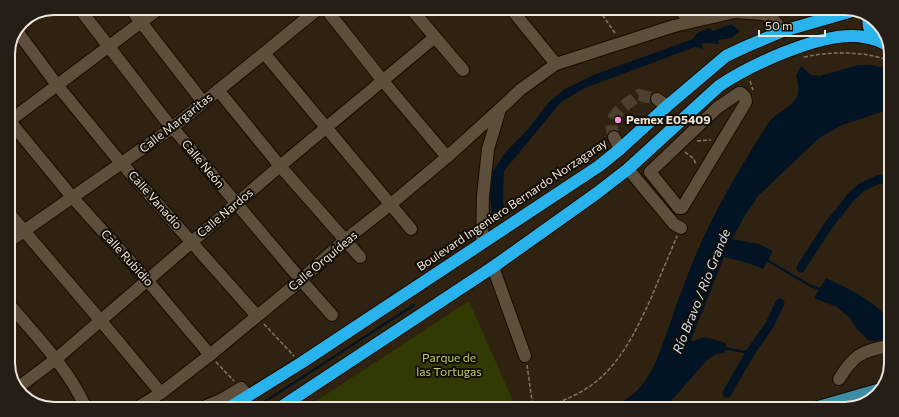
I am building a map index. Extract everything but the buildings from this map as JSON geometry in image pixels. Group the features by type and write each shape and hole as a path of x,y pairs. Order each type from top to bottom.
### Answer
{"highway":[{"name":"Boulevard Ingeniero Bernardo Norzagaray","path":"236,402 245,392 301,363 599,166 648,124 662,103 726,56 744,46 783,31 838,15"},
{"path":"869,23 869,28 876,40"},
{"path":"287,402 493,268 590,198 628,169 660,138 719,86 747,69 800,47 820,41 854,36 876,40 883,44"},
{"path":"648,124 660,138"}],"street":[{"name":"Calle Neón","path":"84,15 108,48 172,128 332,315"},
{"path":"136,15 203,102"},
{"path":"15,116 151,15"},
{"name":"Calle Margaritas","path":"15,237 172,128 312,15"},
{"path":"323,15 383,81 447,156"},
{"path":"416,15 463,70"},
{"path":"516,15 556,64"},
{"path":"685,15 690,22"},
{"name":"Calle Orquídeas","path":"146,402 161,393 210,355 301,280 345,240 391,204 447,156 520,90 556,64 622,42 690,22 722,15"},
{"name":"Calle Orquídeas","path":"764,15 773,20 783,31"},
{"name":"Calle Vanadio","path":"20,35 57,85 122,163 257,316"},
{"name":"Calle Nardos","path":"21,384 56,359 191,241 435,38"},
{"path":"264,53 411,229"},
{"path":"218,90 280,166 360,257"},
{"path":"741,93 745,97 746,102 680,209 650,172 717,108 741,93"},
{"path":"482,243 483,196 488,150 500,109"},
{"name":"Calle Rubidio","path":"15,128 72,197 147,280 210,355"},
{"path":"614,137 620,149"},
{"path":"628,169 674,224 681,228"},
{"path":"15,220 101,320 161,393"},
{"path":"493,268 525,356"},
{"path":"15,311 56,359 73,383 83,402"},
{"path":"839,379 857,355 884,347"},
{"path":"216,402 245,392"}],"path":[{"path":"603,15 622,42"},
{"path":"799,58 819,54 857,53 884,59"},
{"path":"747,69 753,95"},
{"path":"694,140 701,142 714,139"},
{"path":"682,150 694,159 697,172"},
{"path":"556,402 575,395 599,380 614,365 638,328 681,228"},
{"path":"257,316 301,363"},
{"path":"210,355 245,392"},
{"path":"525,356 532,402"}],"green space":[{"name":"Parque de las Tortugas","path":"469,301 513,401 510,402 315,402"}],"water":[{"path":"731,24 740,31 731,38 718,40 719,44 702,43 703,49 695,47 585,88 561,102 504,171 504,218 499,220 492,215 490,194 493,171 505,153 528,129 549,102 565,89 596,74 693,39 697,33 709,28 713,31"},
{"name":"Río Bravo / Rio Grande","path":"858,65 872,65 884,68 884,111 842,125 818,139 759,195 744,217 732,239 759,244 773,251 763,269 748,263 724,257 691,340 693,342 702,338 709,338 726,343 725,353 716,354 707,360 670,402 621,402 632,395 642,385 656,362 689,272 715,213 766,126 773,118 794,102 797,97 798,85 796,76 801,66 811,75 820,76"},
{"path":"826,278 860,295 884,314 884,339 874,341 868,340 856,328 850,318 837,307 814,298"}],"waterway":[{"path":"801,268 828,226 851,197 862,187 877,180 884,179"},
{"path":"765,259 809,285 822,290"},
{"path":"727,393 750,353 770,324 780,303"},
{"path":"264,402 414,305"},
{"path":"723,348 750,353"}],"tunnel":[{"path":"614,137 611,123 617,113 624,106 639,95 657,99"}],"place":[{"name":"Pemex E05409","path":"618,120"}]}
